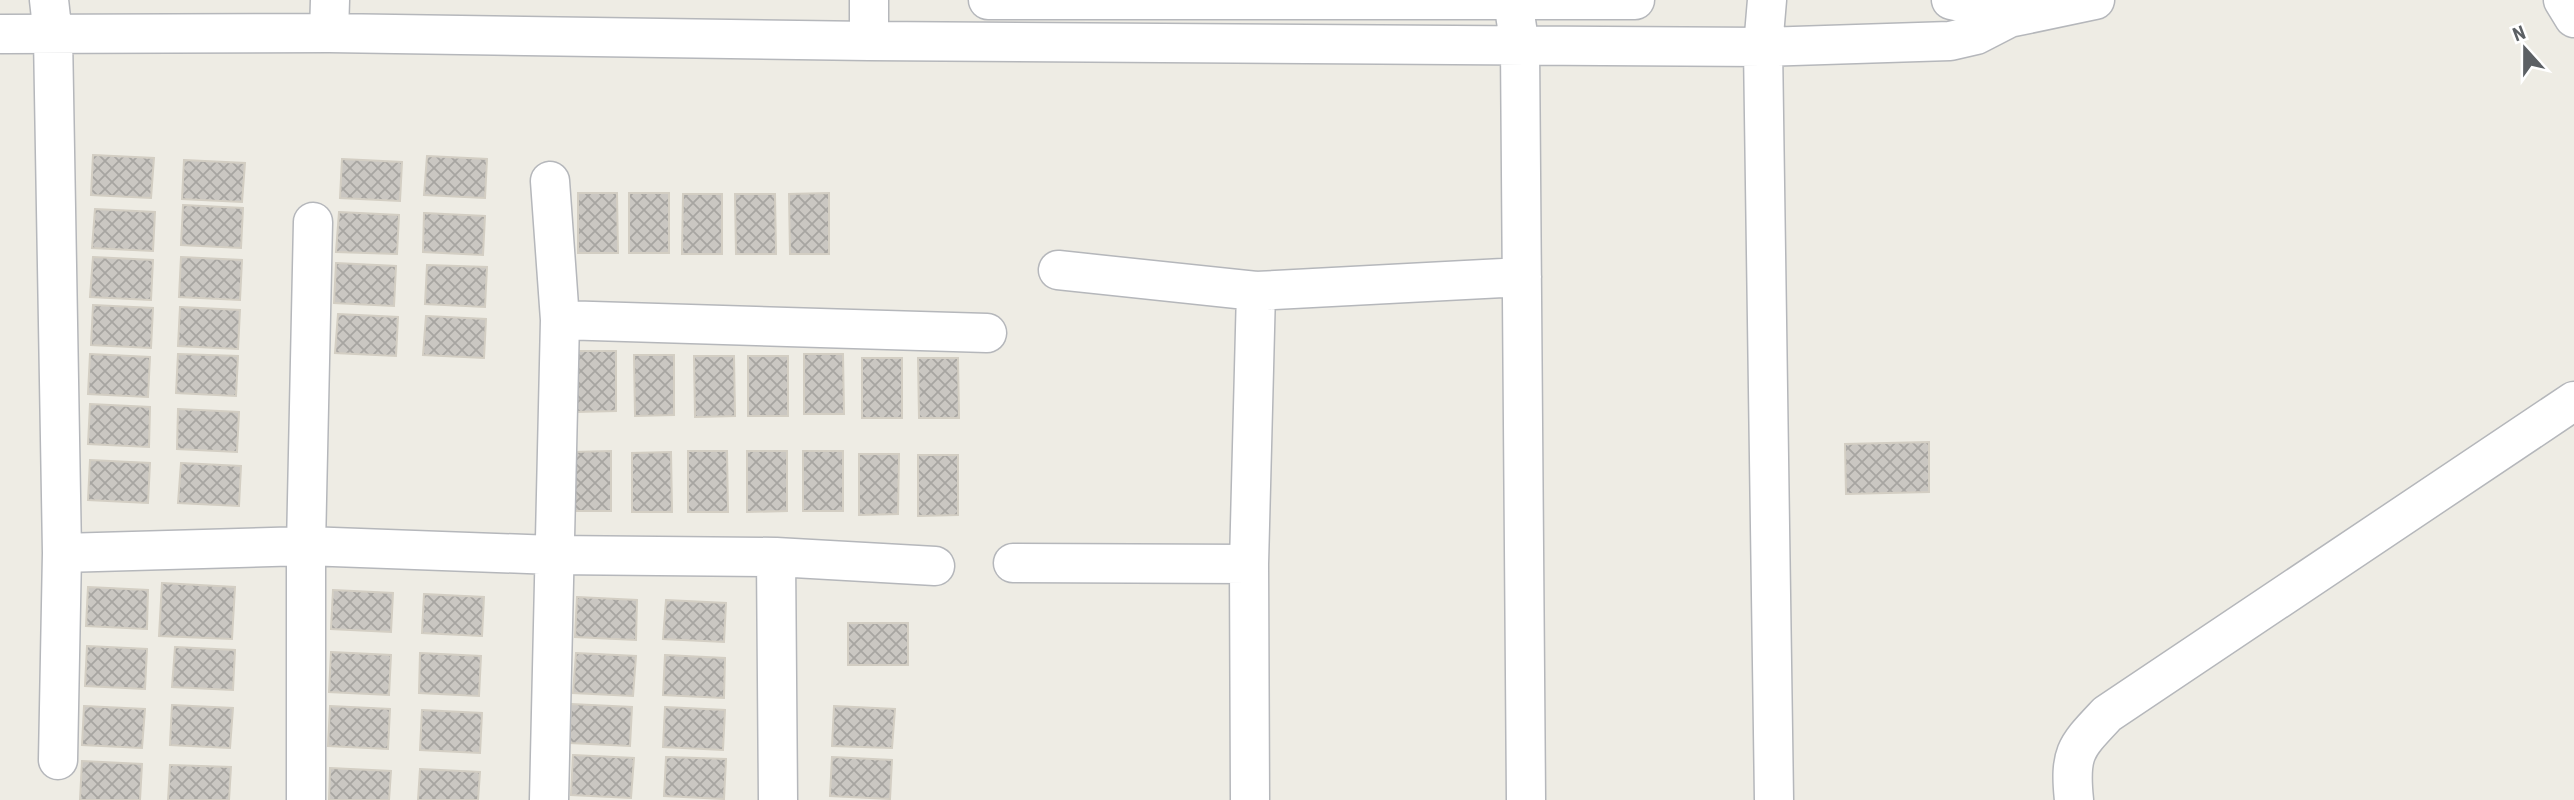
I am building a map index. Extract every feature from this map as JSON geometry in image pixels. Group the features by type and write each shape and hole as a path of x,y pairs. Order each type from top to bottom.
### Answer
{"street":[{"path":"869,0 869,41"},
{"path":"988,0 1635,0"},
{"path":"1767,0 1763,47 1774,800"},
{"path":"1951,0 1987,8 2009,18"},
{"path":"0,34 51,18 330,16 869,41 1763,47 1950,41 1976,35 2009,18 2095,0"},
{"path":"2563,0 2574,18"},
{"path":"1144,1 1146,43"},
{"path":"1513,1 1520,47 1525,800"},
{"path":"51,18 62,553 58,760"},
{"path":"549,800 560,320 550,181"},
{"path":"306,800 306,546 313,222"},
{"path":"1058,270 1256,291 1522,277"},
{"path":"1250,800 1249,564 1256,291"},
{"path":"560,320 987,333"},
{"path":"2074,800 2072,774 2078,745 2107,714 2574,401"},
{"path":"62,553 306,546 553,555 776,557 935,566"},
{"path":"776,557 778,800"},
{"path":"1013,563 1249,564"}],"building":[{"path":"93,155 154,158 151,198 91,195"},
{"path":"427,156 487,159 485,198 424,195"},
{"path":"342,159 402,162 400,201 340,198"},
{"path":"184,160 245,163 242,202 182,199"},
{"path":"578,193 617,193 618,253 578,253"},
{"path":"629,193 669,193 669,253 629,253"},
{"path":"829,193 829,254 790,254 789,194"},
{"path":"683,194 722,194 722,254 682,254"},
{"path":"735,194 775,194 776,254 736,254"},
{"path":"183,205 243,208 241,248 181,245"},
{"path":"95,209 155,212 153,251 92,248"},
{"path":"339,212 399,215 397,254 336,252"},
{"path":"424,213 485,216 483,255 423,252"},
{"path":"93,257 153,260 151,300 90,297"},
{"path":"181,257 242,260 240,300 179,297"},
{"path":"336,263 396,266 394,306 334,303"},
{"path":"427,265 487,267 485,307 425,304"},
{"path":"93,305 153,308 151,348 91,345"},
{"path":"180,307 240,310 238,349 178,346"},
{"path":"338,314 398,317 396,356 335,353"},
{"path":"426,316 486,319 484,358 423,355"},
{"path":"576,351 616,351 616,411 576,412"},
{"path":"90,354 150,357 148,397 88,394"},
{"path":"178,354 238,356 236,396 176,393"},
{"path":"804,354 843,354 844,414 804,414"},
{"path":"634,355 674,355 674,415 635,416"},
{"path":"694,356 734,356 735,416 695,417"},
{"path":"748,356 788,356 788,416 748,416"},
{"path":"862,358 902,358 902,418 862,418"},
{"path":"918,358 958,358 959,418 919,418"},
{"path":"90,404 150,407 149,447 88,444"},
{"path":"178,409 239,412 237,452 177,449"},
{"path":"1929,442 1929,492 1846,494 1845,444"},
{"path":"611,451 611,511 572,511 572,452"},
{"path":"688,451 727,451 728,512 688,512"},
{"path":"747,451 787,451 787,511 747,512"},
{"path":"803,451 843,451 843,511 803,511"},
{"path":"671,452 672,512 632,512 632,453"},
{"path":"859,454 899,454 898,514 859,515"},
{"path":"918,455 958,455 958,515 918,516"},
{"path":"90,460 150,463 148,503 88,500"},
{"path":"181,463 241,466 239,506 178,503"},
{"path":"162,583 235,587 232,639 159,636"},
{"path":"88,587 148,590 147,629 86,626"},
{"path":"333,590 393,593 391,632 331,629"},
{"path":"424,594 484,597 482,636 422,633"},
{"path":"577,597 637,600 636,640 575,637"},
{"path":"666,600 726,603 724,642 663,639"},
{"path":"848,623 908,623 908,665 848,665"},
{"path":"87,646 147,649 145,689 85,686"},
{"path":"175,647 235,650 233,690 172,687"},
{"path":"331,652 391,655 389,695 329,692"},
{"path":"420,653 481,656 479,696 419,693"},
{"path":"576,653 636,656 633,696 573,693"},
{"path":"665,655 725,658 724,698 663,695"},
{"path":"571,704 632,707 630,746 570,743"},
{"path":"172,705 233,708 230,748 170,745"},
{"path":"84,706 145,709 142,748 82,745"},
{"path":"330,706 390,709 388,749 328,746"},
{"path":"834,706 895,709 892,748 832,746"},
{"path":"665,707 725,710 723,750 663,747"},
{"path":"422,710 482,713 480,753 420,750"},
{"path":"573,755 634,758 631,798 571,795"},
{"path":"666,757 726,759 724,799 664,796"},
{"path":"832,757 892,760 890,799 830,796"},
{"path":"82,761 142,764 140,800 80,800"},
{"path":"170,765 231,767 229,800 168,800"},
{"path":"330,768 391,771 389,800 329,800"},
{"path":"420,769 480,772 478,800 418,800"}]}
